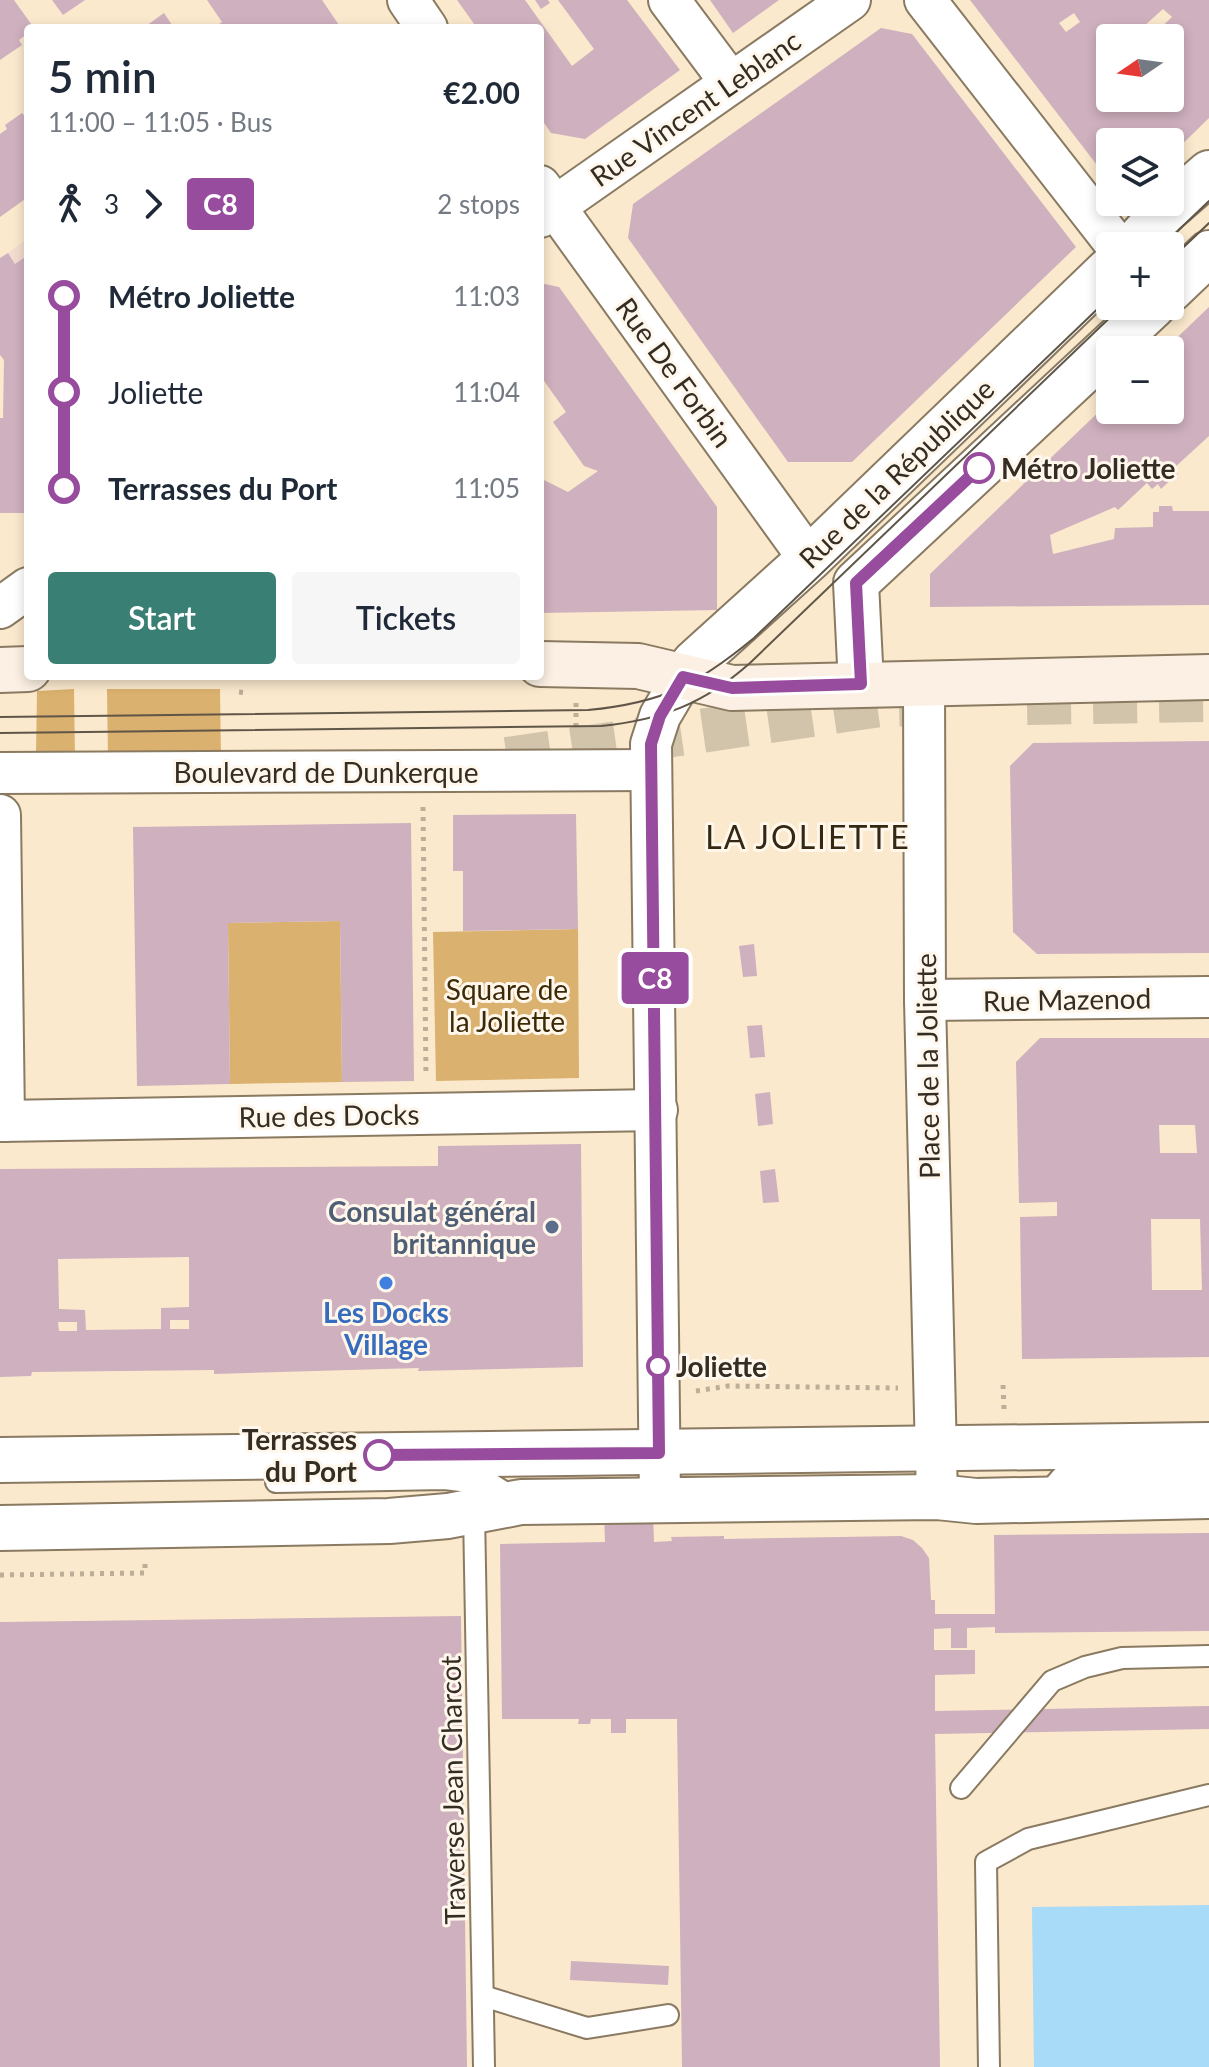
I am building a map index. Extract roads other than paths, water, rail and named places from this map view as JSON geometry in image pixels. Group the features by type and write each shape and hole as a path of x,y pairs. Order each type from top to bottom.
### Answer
{"main road":[{"path":"558,664 623,664 732,688 1209,677"},
{"path":"0,670 24,669"}],"street":[{"path":"408,0 424,24"},
{"path":"669,0 731,83"},
{"name":"Rue Vincent Leblanc","path":"545,203 731,83 850,0"},
{"path":"925,0 1106,232"},
{"path":"1146,232 1209,173"},
{"name":"Rue De Forbin","path":"545,203 809,559"},
{"path":"1184,277 1209,253"},
{"name":"Rue de la République","path":"683,677 1096,282"},
{"name":"Rue de la République","path":"861,684 856,583 1138,320"},
{"path":"0,608 24,591"},
{"path":"660,1498 651,744 657,724 683,677"},
{"name":"Place de la Joliette","path":"924,682 925,1000 937,1497"},
{"name":"Boulevard de Dunkerque","path":"0,773 651,770"},
{"path":"0,815 2,1121"},
{"name":"Rue Mazenod","path":"925,1000 1209,997"},
{"name":"Rue des Docks","path":"2,1121 657,1110"},
{"path":"0,1460 1209,1445"},
{"path":"0,1528 389,1521 474,1512 521,1502 660,1498 937,1497 976,1501 1209,1496"}],"lane":[{"path":"1042,1500 1066,1472 1209,1470"},
{"path":"276,1482 445,1479 493,1485 521,1502"},
{"name":"Traverse Jean Charcot","path":"474,1512 484,2067"},
{"path":"961,1788 1052,1681 1085,1667 1122,1658 1209,1656"},
{"path":"989,2067 986,1862 1028,1839 1209,1795"},
{"path":"483,1996 587,2028 668,2015"}],"water":[{"path":"1209,1905 1209,2067 1034,2067 1032,1907"}],"tunnel":[{"path":"1027,703 1209,700"},
{"path":"507,759 880,705 927,704"}],"tram line":[{"path":"1177,232 1209,201"},
{"path":"1184,247 1209,223"},
{"path":"0,717 588,710 658,697 696,680 754,638 1096,310"},
{"path":"0,733 601,726 681,708 716,689 750,663 1107,320"}],"place":[{"name":"Métro Joliette","path":"979,468"},
{"name":"Consulat général britannique","path":"552,1227"},
{"name":"Les Docks Village","path":"386,1283"},
{"name":"Joliette","path":"658,1366"},
{"name":"Terrasses du Port","path":"379,1455"}],"district":[{"name":"LA JOLIETTE","path":"808,836"}],"park label":[{"name":"Square de la Joliette","path":"507,1005"}]}
